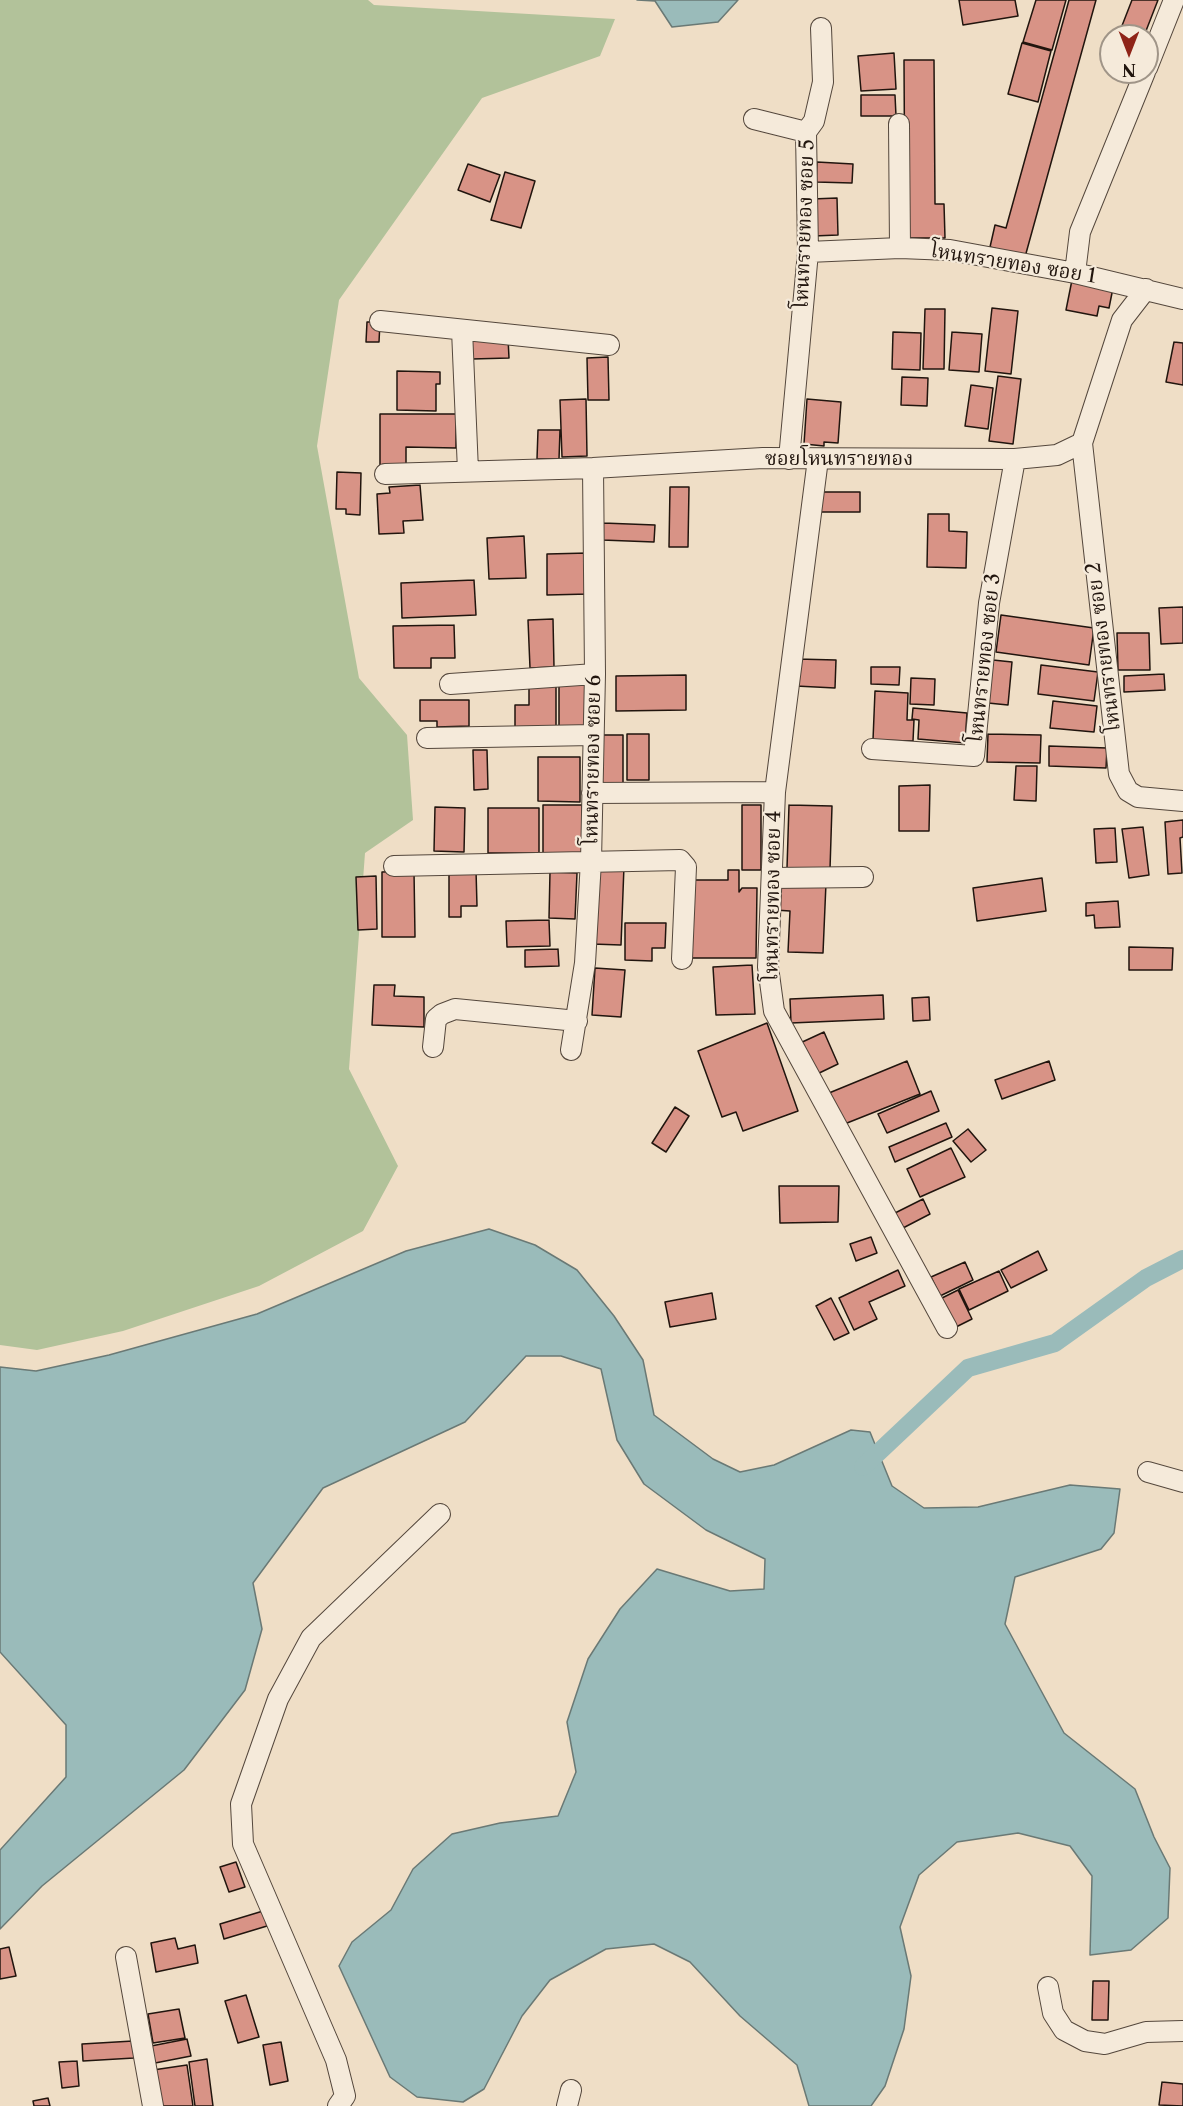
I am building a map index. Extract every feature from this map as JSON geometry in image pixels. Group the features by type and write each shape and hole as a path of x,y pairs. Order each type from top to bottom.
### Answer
{"street":[{"path":"1159,38 1174,0"},
{"name":"โหนทรายทอง ซอย 5","path":"789,459 808,252 806,132 814,121 823,82 821,28"},
{"path":"1076,273 1080,232 1140,84"},
{"path":"754,119 806,132"},
{"path":"899,124 900,248"},
{"name":"โหนทรายทอง ซอย 1","path":"808,252 900,248 950,250 1076,273 1146,289"},
{"path":"1082,443 1122,320 1146,289 1183,299"},
{"path":"380,321 609,345"},
{"path":"462,330 468,471"},
{"name":"ซอยโหนทรายทอง","path":"385,474 789,459 1015,459 1057,455 1082,443"},
{"name":"โหนทรายทอง ซอย 2","path":"1082,443 1119,774 1128,790 1138,797 1183,801"},
{"name":"โหนทรายทอง ซอย 4","path":"818,459 775,792 768,967 774,1011 947,1328"},
{"name":"โหนทรายทอง ซอย 3","path":"872,749 974,756 989,603 1015,459"},
{"name":"โหนทรายทอง ซอย 6","path":"570,1050 577,1021 585,963 591,861 595,674 593,468"},
{"path":"450,684 595,674"},
{"path":"427,738 593,735"},
{"path":"592,793 775,792"},
{"path":"394,866 674,860 684,863 686,867 682,958"},
{"path":"772,878 862,877"},
{"path":"433,1047 436,1019 455,1009 577,1021"},
{"path":"1148,1472 1183,1482"},
{"path":"338,2106 345,2096 336,2060 243,1844 241,1804 278,1699 311,1638 440,1514"},
{"path":"126,1957 153,2106"},
{"path":"1048,1987 1053,2013 1064,2030 1085,2042 1105,2044 1146,2032 1183,2031"}],"green space":[{"path":"0,0 368,0 374,5 615,19 600,56 482,98 339,300 317,446 359,678 407,735 413,820 365,853 349,1069 398,1166 363,1231 259,1286 123,1331 37,1350 0,1345"}],"water":[{"path":"637,0 738,0 718,22 672,27 655,1"},
{"path":"489,1229 535,1245 577,1270 614,1316 643,1360 654,1415 713,1459 740,1472 774,1465 851,1430 870,1432 892,1486 924,1508 978,1507 1070,1485 1120,1489 1114,1533 1101,1549 1015,1577 1005,1624 1064,1733 1135,1789 1154,1837 1170,1868 1168,1918 1131,1950 1090,1955 1092,1876 1070,1846 1018,1833 957,1842 919,1875 900,1927 911,1976 904,2029 885,2086 871,2106 809,2106 797,2065 740,2016 690,1962 654,1944 606,1949 550,1980 522,2016 484,2089 463,2102 417,2097 390,2077 339,1966 352,1942 391,1910 413,1869 452,1834 500,1823 558,1816 576,1772 567,1722 588,1659 620,1609 657,1569 730,1591 764,1589 765,1559 706,1530 644,1484 617,1440 601,1369 561,1356 526,1356 465,1422 323,1488 253,1583 262,1629 245,1690 184,1770 42,1886 0,1929 0,1850 66,1777 66,1725 0,1652 0,1367 36,1371 109,1355 257,1314 406,1251"}],"building":[{"path":"959,0 1015,0 1018,16 963,25"},
{"path":"1036,0 1066,0 1052,50 1023,42"},
{"path":"1069,0 1096,0 1025,257 990,247 995,225 1006,228"},
{"path":"1132,0 1158,0 1149,24 1123,24"},
{"path":"1022,43 1051,51 1038,102 1008,94"},
{"path":"894,53 896,89 861,91 858,56"},
{"path":"904,60 934,60 935,204 944,204 945,238 905,238"},
{"path":"861,95 895,95 896,116 861,116"},
{"path":"817,162 853,164 852,183 816,182"},
{"path":"468,164 500,175 490,202 458,190"},
{"path":"505,172 535,181 521,228 491,220"},
{"path":"837,198 838,235 813,236 812,199"},
{"path":"1072,280 1113,288 1109,308 1099,306 1097,316 1066,310"},
{"path":"992,308 1018,311 1011,374 985,371"},
{"path":"925,309 945,309 944,369 923,369"},
{"path":"367,322 380,322 379,342 366,342"},
{"path":"893,332 921,333 920,370 892,369"},
{"path":"952,332 982,334 979,372 949,370"},
{"path":"508,338 509,358 472,359 471,339"},
{"path":"1174,342 1183,343 1183,385 1166,382"},
{"path":"608,357 609,400 588,400 587,358"},
{"path":"397,371 440,372 440,384 436,384 436,411 397,410"},
{"path":"998,376 1021,379 1013,444 989,441"},
{"path":"902,377 928,378 927,406 901,405"},
{"path":"971,385 993,388 988,429 965,426"},
{"path":"586,399 587,456 562,457 560,400"},
{"path":"807,399 841,402 838,443 824,442 824,446 804,444"},
{"path":"380,414 456,414 456,448 406,447 406,465 380,465"},
{"path":"538,430 560,430 559,459 537,459"},
{"path":"337,472 361,473 360,515 346,514 346,509 336,509"},
{"path":"420,485 423,520 403,521 404,533 379,534 377,494 390,493 389,487"},
{"path":"670,487 689,487 688,547 669,547"},
{"path":"816,492 860,492 860,512 816,512"},
{"path":"928,514 949,514 949,531 967,532 966,568 927,567"},
{"path":"603,523 655,525 654,542 602,540"},
{"path":"524,536 526,578 489,579 487,538"},
{"path":"588,553 589,594 547,595 547,554"},
{"path":"474,580 476,615 402,618 401,583"},
{"path":"1183,607 1183,643 1161,644 1159,608"},
{"path":"1001,615 1094,628 1089,665 996,652"},
{"path":"553,619 554,667 530,668 528,620"},
{"path":"454,625 455,658 431,658 431,668 394,668 393,626"},
{"path":"1117,633 1149,633 1150,670 1118,670"},
{"path":"797,659 836,660 835,688 796,686"},
{"path":"993,660 1012,662 1008,705 988,703"},
{"path":"1041,665 1098,672 1094,701 1038,694"},
{"path":"871,667 900,667 899,685 871,684"},
{"path":"1164,674 1165,690 1124,692 1124,676"},
{"path":"686,675 686,710 616,711 616,676"},
{"path":"911,678 935,679 934,705 910,704"},
{"path":"529,682 556,682 556,728 515,728 515,705 529,705"},
{"path":"559,683 586,683 586,729 559,729"},
{"path":"875,691 908,693 907,720 914,720 913,741 873,740"},
{"path":"420,700 469,700 469,726 437,727 437,721 420,721"},
{"path":"1053,701 1097,706 1094,732 1050,728"},
{"path":"913,708 967,713 965,743 918,739 919,720 912,719"},
{"path":"627,734 649,734 649,780 627,780"},
{"path":"988,734 1041,735 1040,763 987,762"},
{"path":"597,735 623,735 623,787 597,787"},
{"path":"1049,746 1107,748 1106,768 1049,766"},
{"path":"473,750 487,750 488,789 474,790"},
{"path":"538,757 580,757 580,802 538,801"},
{"path":"1016,766 1037,766 1036,801 1014,800"},
{"path":"930,785 929,831 899,831 899,786"},
{"path":"543,805 582,805 582,858 543,858"},
{"path":"742,805 761,805 761,870 742,870"},
{"path":"789,805 832,806 830,869 787,868"},
{"path":"435,807 465,808 464,852 434,851"},
{"path":"488,808 539,808 539,853 488,853"},
{"path":"1183,820 1183,837 1180,838 1182,873 1168,874 1165,822"},
{"path":"1143,827 1149,875 1129,878 1122,829"},
{"path":"1115,828 1117,862 1096,863 1094,829"},
{"path":"595,865 624,866 621,945 592,944"},
{"path":"449,870 476,870 477,906 461,906 461,917 449,917"},
{"path":"728,870 739,870 739,892 742,888 757,888 756,958 689,958 689,880 728,880"},
{"path":"414,871 415,937 382,937 382,872"},
{"path":"550,872 577,873 575,919 549,918"},
{"path":"376,876 377,929 358,930 356,877"},
{"path":"1042,878 1046,911 977,921 973,888"},
{"path":"776,881 826,883 823,953 788,952 790,911 775,910"},
{"path":"1118,901 1120,927 1095,928 1094,915 1086,916 1086,903"},
{"path":"549,920 550,946 507,947 506,921"},
{"path":"625,923 666,923 665,948 652,948 652,961 625,960"},
{"path":"1129,947 1173,948 1172,970 1129,970"},
{"path":"558,949 559,966 525,967 525,950"},
{"path":"752,965 755,1014 716,1015 713,967"},
{"path":"595,968 625,970 621,1017 592,1015"},
{"path":"374,985 395,985 394,996 424,997 424,1027 372,1025"},
{"path":"883,995 884,1019 791,1023 790,999"},
{"path":"929,997 930,1020 913,1021 912,998"},
{"path":"767,1023 798,1111 743,1131 736,1112 722,1117 698,1051"},
{"path":"824,1032 838,1064 813,1076 798,1044"},
{"path":"907,1061 920,1094 842,1125 829,1093"},
{"path":"1049,1061 1055,1080 1002,1099 995,1080"},
{"path":"931,1091 939,1111 887,1133 878,1114"},
{"path":"675,1107 689,1116 666,1152 652,1143"},
{"path":"946,1123 952,1137 895,1162 889,1147"},
{"path":"968,1129 986,1150 971,1162 953,1141"},
{"path":"951,1148 965,1177 920,1197 907,1169"},
{"path":"779,1186 839,1186 838,1222 780,1223"},
{"path":"923,1199 930,1214 903,1228 895,1213"},
{"path":"871,1237 877,1253 856,1261 850,1244"},
{"path":"1038,1251 1047,1270 1011,1288 1001,1270"},
{"path":"965,1262 973,1280 940,1296 931,1277"},
{"path":"898,1270 905,1286 869,1302 877,1319 854,1330 839,1298"},
{"path":"999,1271 1008,1291 969,1310 959,1289"},
{"path":"958,1290 972,1319 954,1328 940,1299"},
{"path":"712,1293 716,1319 670,1327 665,1302"},
{"path":"831,1298 849,1333 834,1340 816,1306"},
{"path":"236,1862 245,1887 229,1892 220,1867"},
{"path":"263,1911 267,1926 224,1939 220,1924"},
{"path":"175,1938 178,1949 195,1945 198,1963 156,1972 151,1943"},
{"path":"9,1947 16,1976 0,1979 0,1949"},
{"path":"1093,1981 1109,1981 1108,2020 1092,2020"},
{"path":"246,1995 259,2037 238,2043 225,2001"},
{"path":"179,2009 185,2038 153,2043 148,2014"},
{"path":"187,2039 191,2056 150,2064 146,2047"},
{"path":"133,2041 134,2058 83,2061 82,2044"},
{"path":"281,2042 288,2081 270,2085 263,2045"},
{"path":"207,2059 213,2106 195,2106 189,2062"},
{"path":"77,2061 79,2086 62,2088 59,2062"},
{"path":"187,2065 193,2106 158,2106 153,2070"},
{"path":"1162,2082 1183,2084 1183,2106 1159,2105"},
{"path":"48,2098 50,2106 34,2106 33,2101"}],"waterway":[{"path":"863,1467 968,1368 1055,1343 1146,1278 1183,1259"}]}
